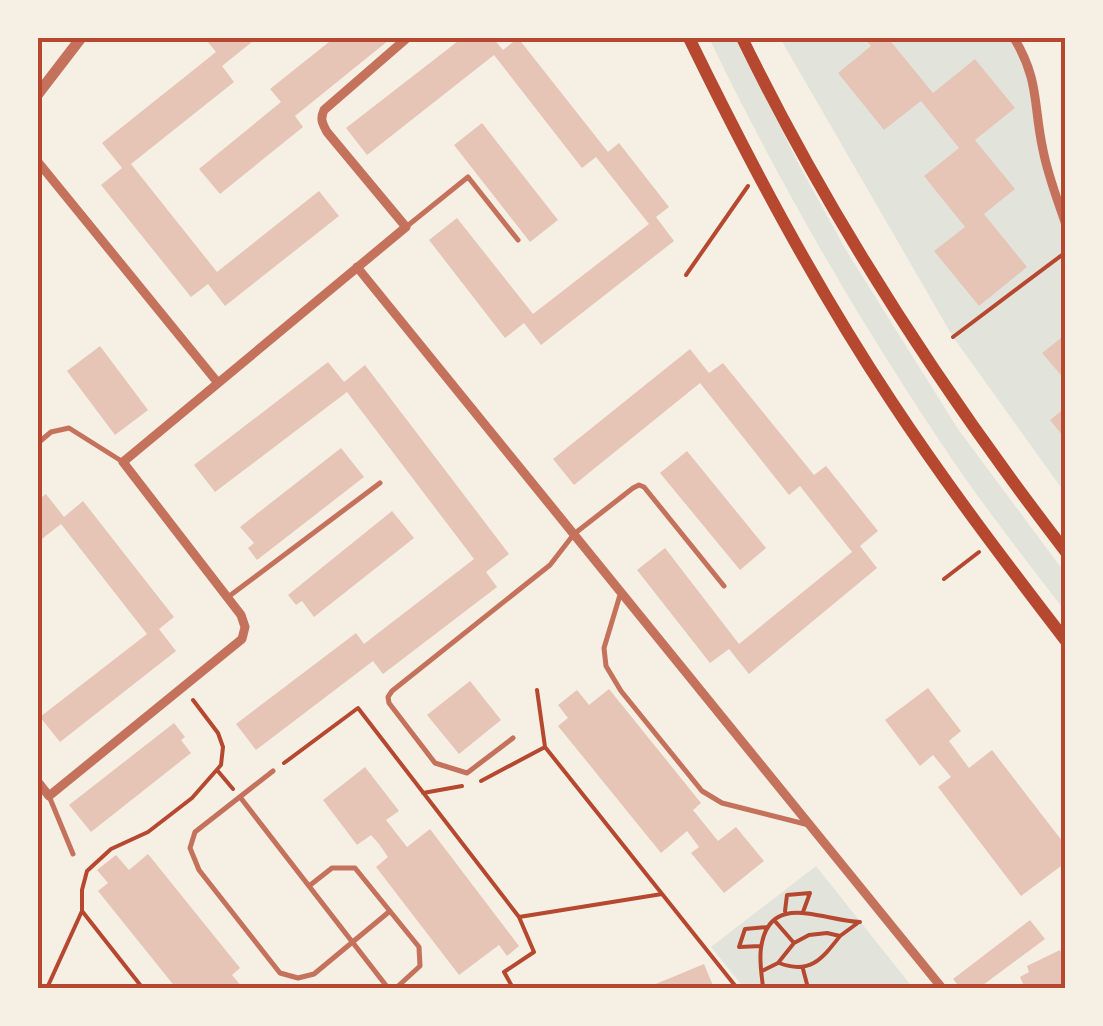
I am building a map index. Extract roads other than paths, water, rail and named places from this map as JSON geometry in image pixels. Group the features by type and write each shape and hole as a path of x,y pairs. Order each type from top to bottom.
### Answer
{"main road":[{"path":"689,38 756,174 858,349 990,543 1066,642"},
{"path":"742,38 800,152 916,344 1066,552"}],"street":[{"path":"38,94 81,38"},
{"path":"38,782 49,796 242,639 245,627 241,614 123,462 406,227 327,132 321,116 407,38"},
{"path":"1014,38 1033,76 1041,144 1066,226"},
{"path":"38,162 218,383"},
{"path":"357,267 942,988"}],"lane":[{"path":"406,227 468,178 518,240"},
{"path":"38,443 51,432 69,428 123,462"},
{"path":"228,597 380,484"},
{"path":"513,738 467,774 435,762 389,703 388,696 550,565 574,534 639,485 724,586"},
{"path":"621,592 604,648 606,666 702,791 722,803 809,824"},
{"path":"274,771 195,832 190,848 198,870 280,973 298,978 314,974 390,911"},
{"path":"49,796 74,854"},
{"path":"239,797 353,943 392,988 420,966 419,947 354,868 332,868 309,886"}]}
